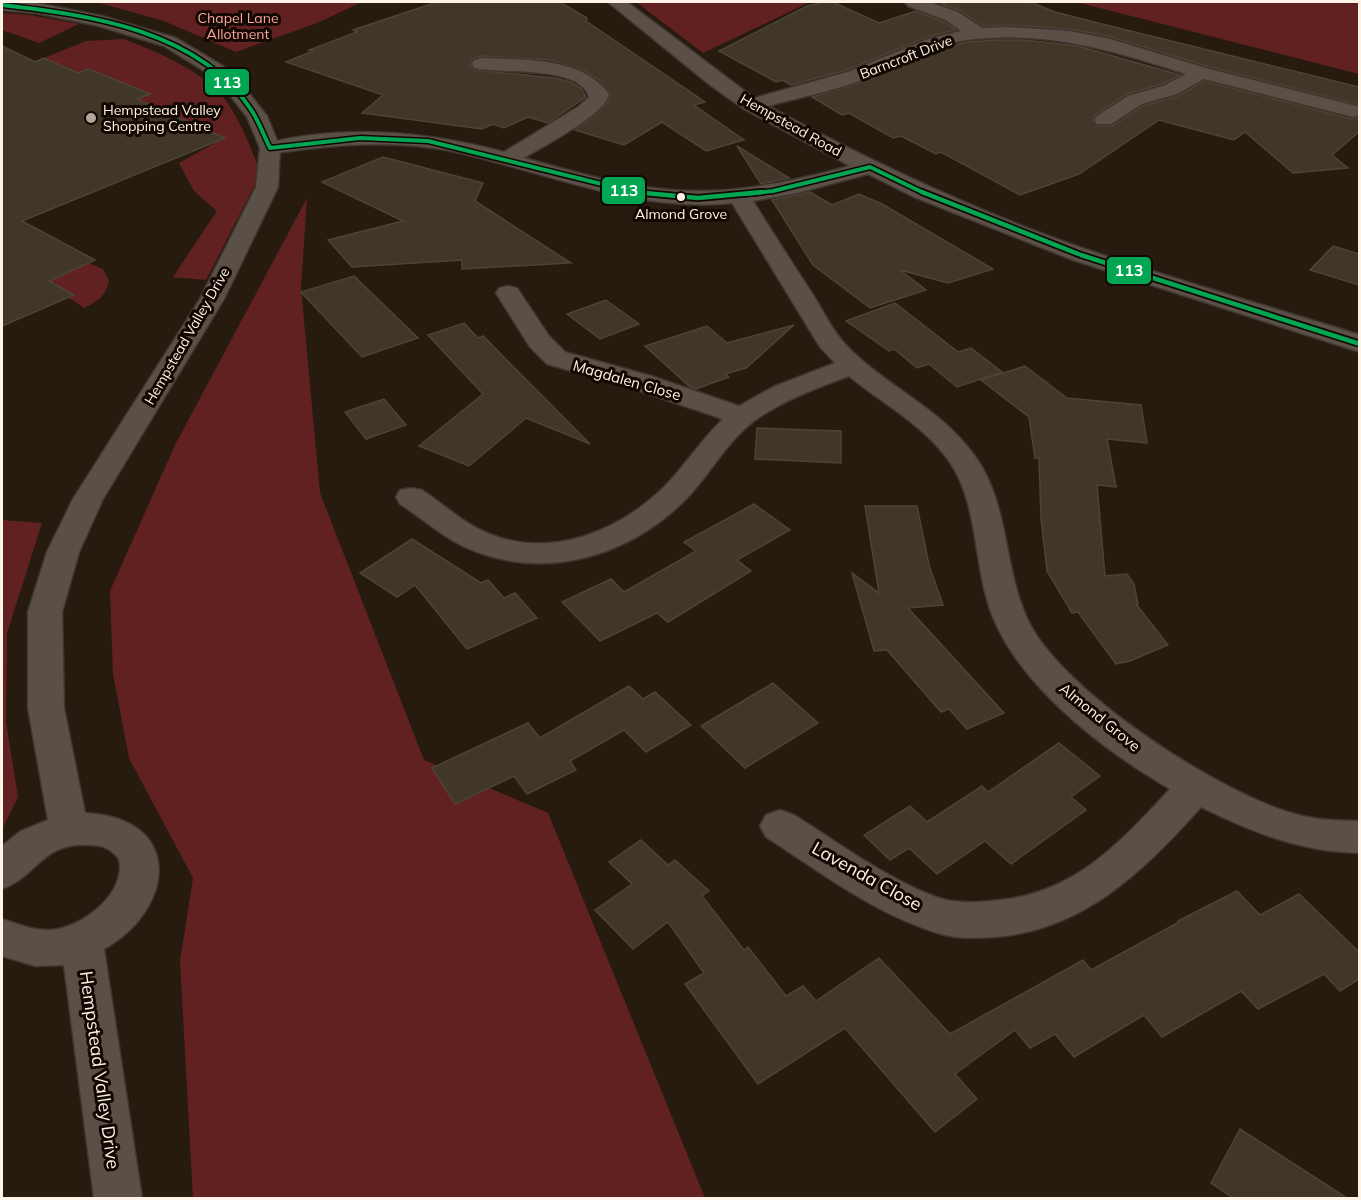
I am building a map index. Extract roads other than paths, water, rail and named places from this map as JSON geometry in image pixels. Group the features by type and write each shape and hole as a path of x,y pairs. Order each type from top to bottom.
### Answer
{"street":[{"name":"Hempstead Road","path":"617,2 751,105 787,126 870,167 933,196 1081,255 1359,344"},
{"path":"914,2 952,16 978,34"},
{"name":"Hempstead Valley Drive","path":"2,4 102,21 170,42 216,70 233,86 257,116 270,148 267,187 212,299 88,499 63,552 45,612 45,708 69,830"},
{"name":"Barncroft Drive","path":"751,105 855,76 934,43 978,34 1048,34 1089,39 1125,48 1202,74 1353,111"},
{"path":"481,63 560,72 590,83 598,94 598,99 585,111 506,160"},
{"path":"1104,120 1135,99 1170,90 1202,74"},
{"path":"270,148 343,138 388,137 452,145 609,187 652,195 689,198 739,197 792,188 870,167"},
{"name":"Almond Grove","path":"739,197 833,347 852,366 930,423 949,441 964,461 984,508 1001,595 1011,622 1042,665 1077,703 1129,743 1196,786 1226,802 1288,828 1317,835 1359,837"},
{"name":"Magdalen Close","path":"508,293 540,340 556,358 641,382 742,416"},
{"path":"411,497 475,539 523,552 545,555 566,553 616,537 650,515 674,495 742,416 772,399 852,366"},
{"name":"Lavenda Close","path":"780,826 876,886 911,903 943,916 1002,920 1035,915 1066,902 1096,884 1131,854 1196,786"},
{"path":"2,872 26,849 50,836 69,830 93,828 113,832 130,843 139,858 140,873 132,897 109,926 82,942 44,949 19,946 2,937"},
{"name":"Hempstead Valley Drive","path":"82,942 118,1198"}],"place":[{"name":"Hempstead Valley Shopping Centre","path":"91,118"},
{"name":"Almond Grove","path":"681,197"}],"park label":[{"name":"Chapel Lane Allotment","path":"238,26"}]}
